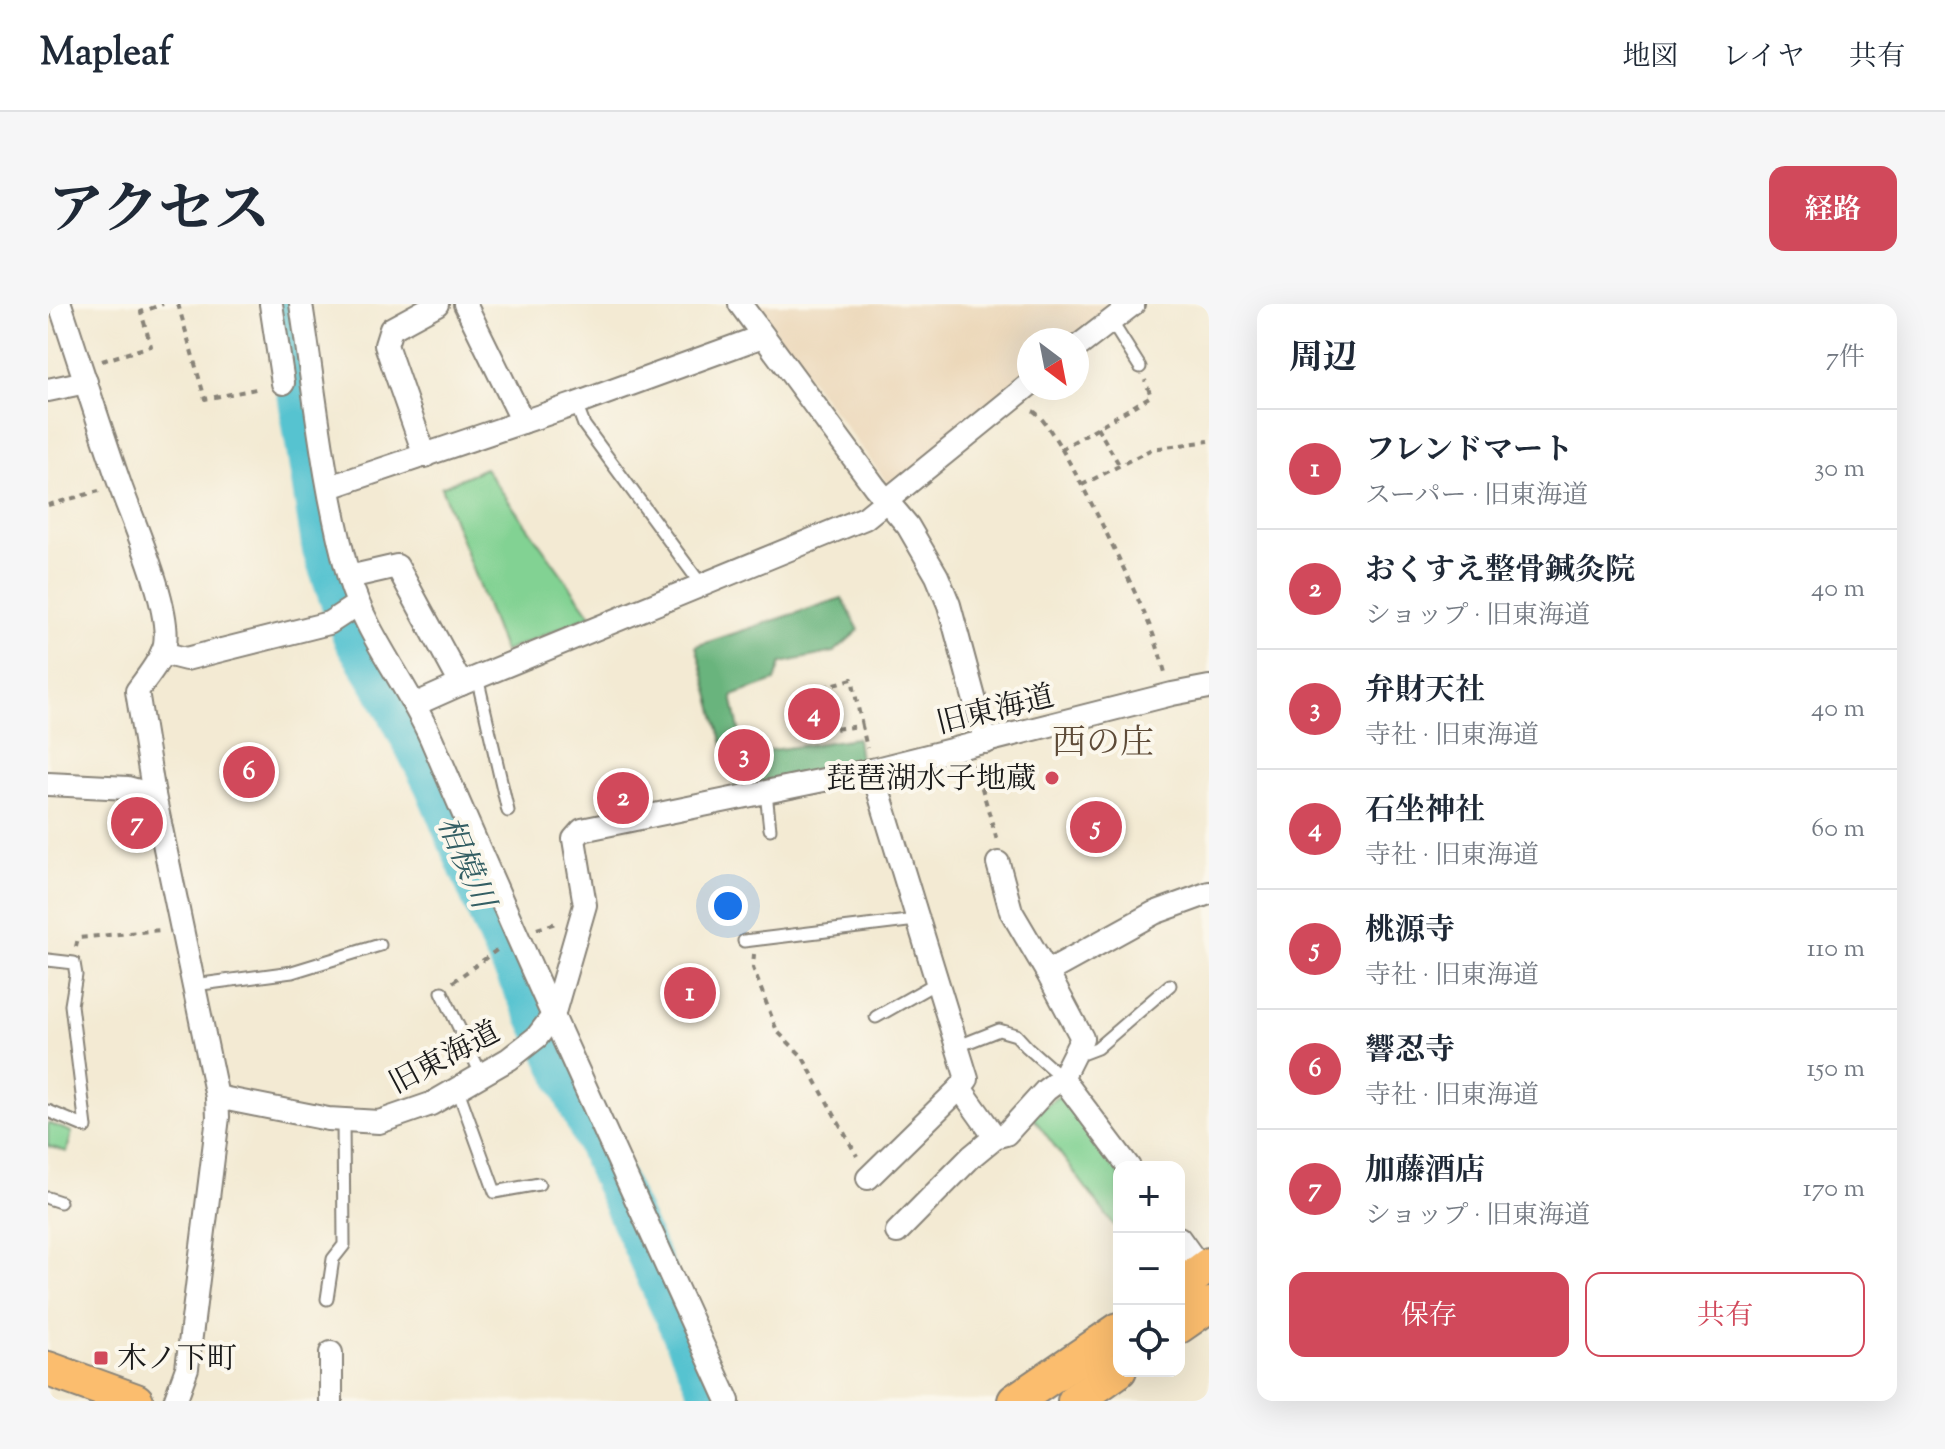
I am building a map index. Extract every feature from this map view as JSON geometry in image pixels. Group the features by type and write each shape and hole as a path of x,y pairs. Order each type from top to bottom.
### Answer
{"main road":[{"path":"1185,1322 1209,1305"},
{"path":"1015,1401 1113,1334"},
{"path":"48,1369 136,1401"},
{"path":"1087,1397 1113,1375"}],"street":[{"path":"60,304 153,576 164,628 166,642 162,653 137,691 154,795 217,1097 218,1117 187,1368 175,1401"},
{"path":"271,304 283,383"},
{"path":"301,304 330,487 349,577 348,610 414,705 430,735 516,938 546,1025 728,1401"},
{"path":"425,456 386,345 391,329 437,304"},
{"path":"465,304 523,422"},
{"path":"740,304 908,526 930,563 949,605 978,744"},
{"path":"1089,338 1133,304"},
{"path":"330,487 576,404 763,336"},
{"path":"48,390 84,374"},
{"path":"414,705 865,518 1017,395"},
{"path":"349,577 397,566 469,680"},
{"path":"162,653 186,659 329,623 348,610"},
{"name":"旧東海道","path":"217,1097 343,1119 379,1122 431,1104 482,1077 546,1025 585,905 574,839 582,830 872,770 1209,687"},
{"path":"868,1178 967,1079 872,770"},
{"path":"48,784 128,788 154,795"},
{"path":"897,1232 972,1156 995,1137 1006,1134 1067,1068 1082,1038 1011,911 998,863"},
{"path":"1047,972 1154,913 1209,893"},
{"path":"1067,1068 1125,1161"},
{"path":"960,1088 995,1137"},
{"path":"1185,1250 1197,1274"},
{"path":"331,1353 331,1401"}],"lane":[{"path":"1111,321 1140,367"},
{"path":"576,404 584,425 703,587"},
{"path":"469,680 508,811"},
{"path":"766,793 770,829"},
{"path":"750,940 916,920"},
{"path":"194,985 292,972 380,945"},
{"path":"48,960 74,963 76,975 71,1005 86,1127 48,1111"},
{"path":"876,1017 936,983"},
{"path":"956,1047 999,1030 1016,1035 1027,1047 1067,1068 1097,1048 1170,985"},
{"path":"442,992 482,1077"},
{"path":"458,1090 495,1192 539,1184"},
{"path":"327,1299 333,1259 344,1245 343,1119"},
{"path":"48,1198 60,1202"}],"path":[{"path":"84,374 151,346 141,312 163,304"},
{"path":"178,304 205,399 283,383"},
{"path":"1061,449 1151,396 1140,367"},
{"path":"1033,411 1040,413 1082,485 1152,632 1172,694"},
{"path":"1097,427 1120,466"},
{"path":"1082,485 1152,449 1209,441"},
{"path":"48,505 120,485"},
{"path":"862,726 815,731 807,692 852,679 872,770"},
{"path":"978,744 1002,855 998,863"},
{"path":"516,938 564,920 579,923"},
{"path":"74,963 78,938 182,928"},
{"path":"750,940 753,968 777,1031 802,1056 868,1178"},
{"path":"442,992 496,950"}],"shaded area":[{"path":"754,304 1124,304 1089,331 1089,328 1017,328 1017,390 892,489"}],"green space":[{"path":"485,468 591,615 504,652 441,487"},
{"path":"842,598 859,630 834,652 781,663 775,681 732,696 744,754 857,738 860,760 735,789 696,646"},
{"path":"1060,1095 1113,1163 1113,1224 1032,1116"},
{"path":"48,1123 72,1132 67,1152 48,1146"}],"waterway":[{"name":"相模川","path":"284,304 323,550 354,638 391,698 435,785 499,938 553,1047 714,1401"}],"place":[{"name":"石坐神社","path":"814,714"},
{"name":"弁財天社","path":"744,755"},
{"name":"響忍寺","path":"249,772"},
{"name":"琵琶湖水子地蔵","path":"1052,778"},
{"name":"おくすえ整骨鍼灸院","path":"623,798"},
{"name":"加藤酒店","path":"137,823"},
{"name":"桃源寺","path":"1096,827"},
{"name":"フレンドマート","path":"690,993"},
{"name":"木ノ下町","path":"101,1358"}],"district":[{"name":"西の庄","path":"1103,741"}]}
